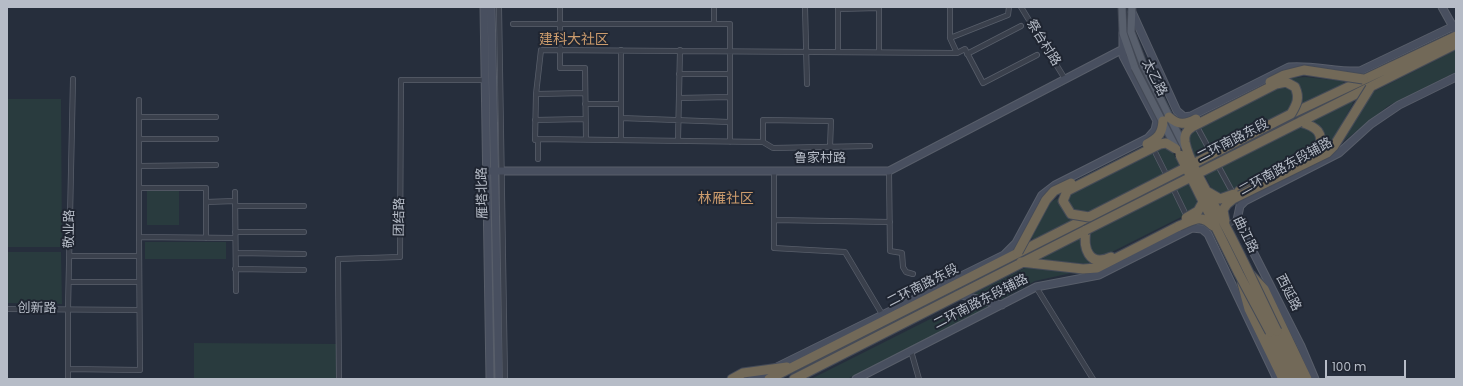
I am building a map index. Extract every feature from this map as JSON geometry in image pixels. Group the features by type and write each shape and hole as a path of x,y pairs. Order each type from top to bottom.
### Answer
{"highway":[{"path":"1018,252 1046,200 1054,192 1157,138 1162,130 1163,120 1186,124 1284,75 1296,71 1304,70 1363,79 1456,36"},
{"name":"二环南路东段","path":"800,379 826,363 957,294 1454,45"},
{"name":"二环南路东段","path":"769,379 1291,114 1363,79"},
{"path":"1089,217 1071,214 1063,201 1067,191 1160,144 1166,143 1181,152 1186,131 1276,84 1286,82 1295,87 1298,94 1298,103 1291,114"},
{"path":"1227,228 1223,210 1227,204 1327,153 1334,146 1370,88"},
{"path":"1207,191 1220,199 1226,198 1319,150 1321,142 1320,134 1314,126 1300,122"},
{"name":"曲江路","path":"1181,152 1207,191 1227,228 1243,273"},
{"name":"曲江路","path":"1181,152 1203,202 1217,229 1243,273 1274,331"},
{"path":"1086,230 1084,239 1086,252 1093,258 1104,260 1198,211 1203,202"},
{"path":"1021,262 1083,269 1097,268 1195,219 1206,219 1217,229"},
{"path":"1243,273 1264,289 1303,377"},
{"path":"1243,273 1249,309 1281,378"},
{"path":"1274,331 1303,377"},
{"path":"1274,331 1292,379"},
{"path":"732,379 743,373 796,365"},
{"path":"740,379 747,379"}],"main road":[{"name":"雁塔北路","path":"484,7 485,80 494,171 490,379"},
{"name":"雁塔北路","path":"492,7 499,379"},
{"name":"太乙路","path":"1122,7 1123,33 1135,68 1181,152"},
{"path":"1132,10 1177,111 1184,117 1191,116 1290,67 1303,66 1360,71 1455,27 1442,7"},
{"name":"太乙路","path":"1132,10 1131,32 1163,120 1181,152"},
{"path":"994,264 1016,243 1042,195 1055,185 1148,138 1163,120 1123,56 1123,33"},
{"name":"鲁家村路","path":"494,171 889,171 1123,49"},
{"name":"二环南路东段辅路","path":"1237,220 1240,206 1245,200 1340,153 1371,124 1382,116 1399,105 1456,77"},
{"name":"西延路","path":"1237,220 1301,346 1315,379"},
{"path":"1192,228 1202,229 1208,234 1281,378"},
{"name":"二环南路东段辅路","path":"856,379 1036,287 1099,275 1192,228"},
{"path":"752,379 1004,255"},
{"path":"957,294 1002,305"},
{"path":"761,379 774,368"}],"street":[{"path":"499,7 494,171 505,379"},
{"path":"560,7 560,68 585,68 586,140"},
{"path":"714,7 714,24"},
{"path":"805,7 807,84"},
{"path":"838,51 838,9 879,7 879,52"},
{"path":"950,7 950,38 956,52"},
{"path":"950,38 1008,15 1009,7"},
{"name":"祭台村路","path":"1021,7 1065,79"},
{"path":"513,24 730,24 730,142"},
{"path":"967,54 1021,26"},
{"path":"870,146 773,148 763,142 678,140 535,140 536,94 541,50 956,52 964,49 983,83 1037,55"},
{"path":"621,50 621,140"},
{"path":"678,140 680,50"},
{"path":"679,74 730,74"},
{"name":"敬业路","path":"68,379 68,309 74,79"},
{"name":"团结路","path":"339,379 338,259 400,257 401,80 485,80"},
{"path":"536,94 585,93"},
{"path":"679,98 730,98"},
{"path":"68,369 140,370 139,100"},
{"path":"585,104 621,104"},
{"path":"1163,120 1177,111"},
{"path":"1191,116 1240,206"},
{"path":"139,117 216,117"},
{"path":"621,118 729,122"},
{"path":"535,120 585,119"},
{"path":"763,142 763,120 831,121 830,147"},
{"path":"1148,138 1192,228"},
{"path":"139,140 216,139"},
{"path":"538,139 538,159"},
{"path":"139,166 216,165"},
{"path":"889,171 890,251 902,253 903,267 906,272 913,274"},
{"path":"774,172 774,248 845,252 882,314"},
{"path":"139,188 206,188 206,238"},
{"path":"235,192 236,291"},
{"path":"206,202 304,206"},
{"path":"774,220 890,222"},
{"path":"1208,234 1237,220"},
{"path":"235,232 304,232"},
{"path":"139,237 236,238"},
{"path":"236,252 304,254"},
{"path":"70,256 139,256"},
{"path":"236,269 304,270"},
{"path":"69,282 139,282"},
{"path":"1036,287 1093,379"},
{"name":"创新路","path":"7,309 139,310"},
{"path":"911,351 919,379"}],"shaded area":[{"path":"1456,50 1456,72 1388,106 1344,141 1371,93"},
{"path":"1305,77 1343,81 1353,103 1333,141 1328,146 1225,197 1214,193 1188,143 1190,133 1293,78"},
{"path":"7,99 61,99 62,247 7,247"},
{"path":"1160,145 1171,149 1196,196 1197,204 1193,211 1088,264 1044,260 1030,234 1047,204"},
{"path":"147,190 179,190 179,225 147,225"},
{"path":"145,242 226,242 226,259 145,259"},
{"path":"7,252 61,252 62,304 7,303"},
{"path":"1027,267 1076,272 1035,281 1002,299 973,294"},
{"path":"964,302 991,306 847,379 811,379"},
{"path":"194,343 339,344 339,379 194,379"}],"district":[{"name":"建科大社区","path":"574,40"},
{"name":"林雁社区","path":"726,199"}]}
